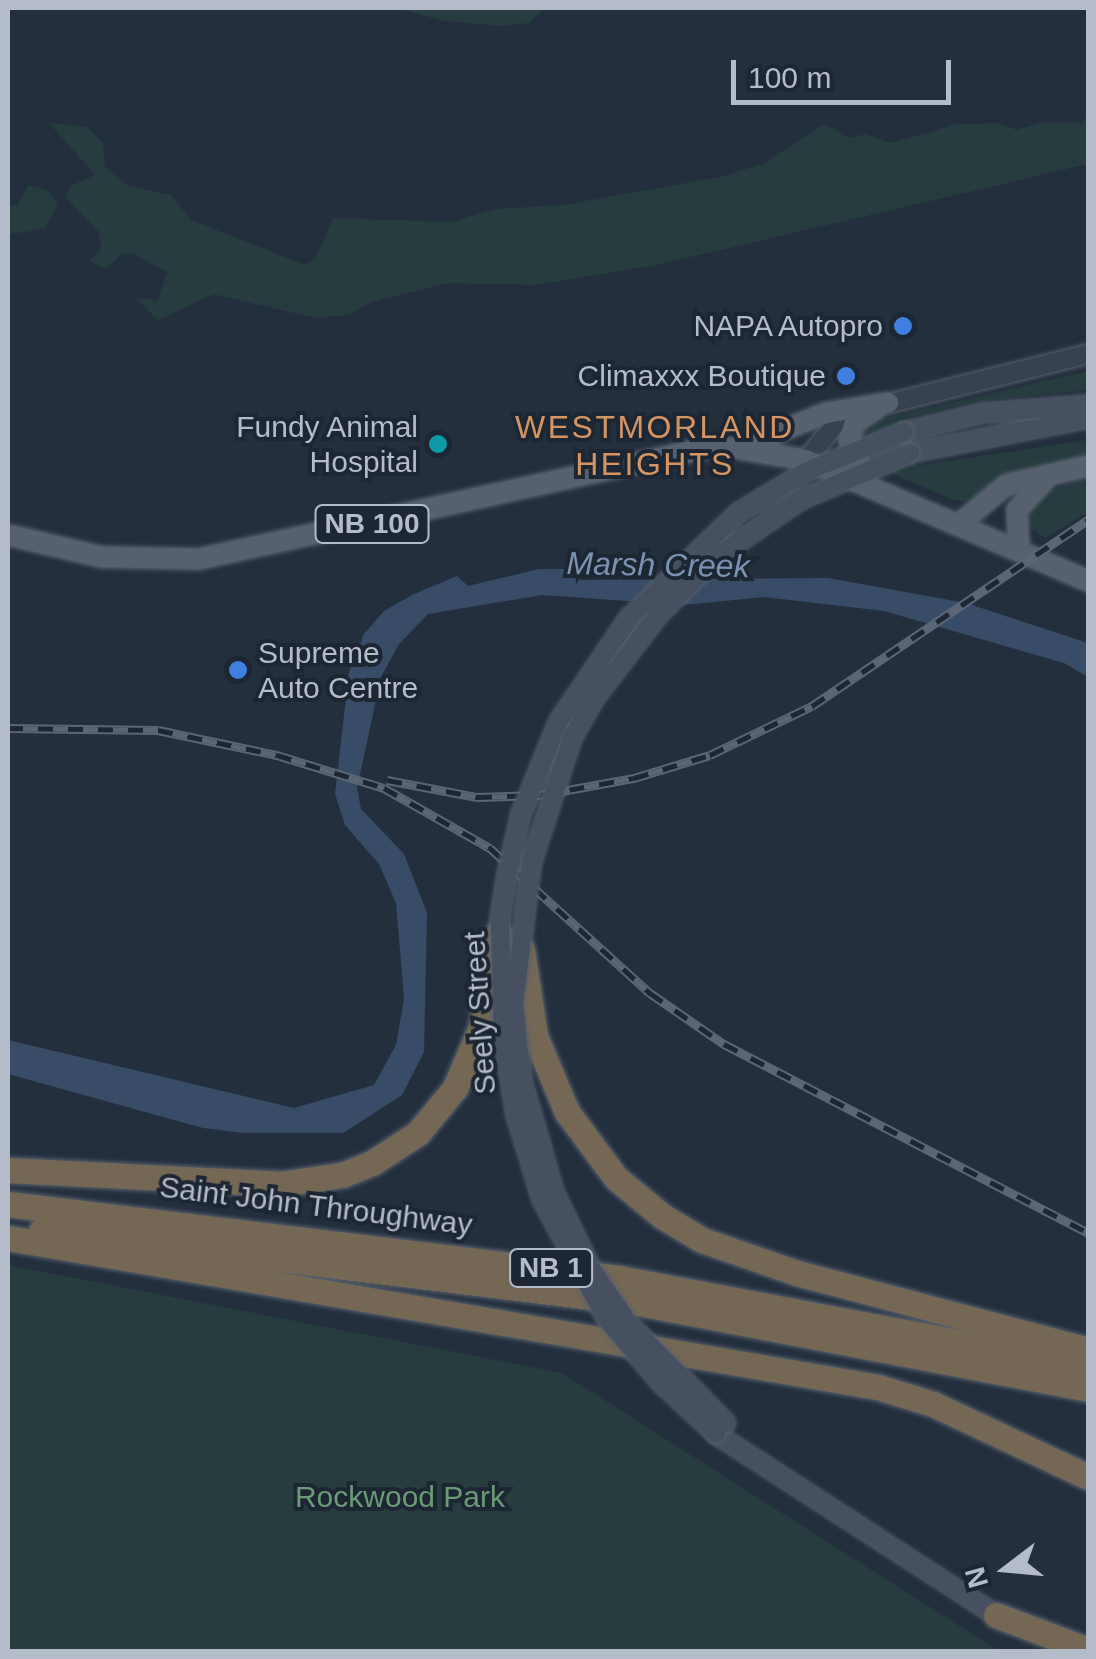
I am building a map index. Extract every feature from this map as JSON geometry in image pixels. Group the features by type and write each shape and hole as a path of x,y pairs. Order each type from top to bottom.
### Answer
{"highway":[{"path":"8,1170 280,1184 342,1175 372,1163 436,1112 481,1027 510,926"},
{"path":"510,926 548,1074 592,1150 662,1216 702,1240 797,1274 1088,1350"},
{"name":"Saint John Throughway","path":"8,1204 600,1275 1088,1367"},
{"name":"Saint John Throughway","path":"8,1227 634,1302 1088,1389"},
{"path":"8,1238 878,1387 933,1404 1088,1477"},
{"path":"996,1616 1088,1650"}],"main road":[{"path":"734,448 826,413 888,402"},
{"path":"870,487 850,452 850,431 864,414 888,402"},
{"name":"Seely Street","path":"1054,1652 801,1488 660,1382 606,1318 542,1198 509,1078 510,926 521,814 540,761 606,646 666,578 738,513 807,471 904,432 984,413 1088,406"},
{"name":"Seely Street","path":"721,1428 629,1324 590,1268 554,1192 522,1081 510,926 553,782 616,668 686,586 742,539 828,486 910,453 1088,418"},
{"name":"NB 100","path":"8,535 101,556 226,556 706,448 734,448 806,460 1088,581"},
{"path":"958,525 997,490 1088,466"},
{"path":"1018,550 1021,500 1060,472"}],"street":[{"path":"806,460 844,415 1088,354"}],"green space":[{"path":"397,8 545,8 529,23 501,26 444,21"},
{"path":"1088,116 1088,164 652,266 535,285 448,283 371,302 349,315 315,318 213,294 158,320 136,298 158,300 167,272 133,253 121,254 106,269 90,261 101,249 99,232 65,197 72,185 95,175 49,123 88,127 103,144 105,167 128,186 171,195 191,220 305,265 315,259 333,218 451,222 496,209 563,205 720,177 763,164 824,124 849,138 866,134 890,143 958,124 999,123 1017,130 1044,122 1080,123"},
{"path":"28,185 47,190 58,205 45,228 8,235 8,206 18,205"},
{"path":"1088,371 1088,390 974,402 900,419 915,466 1088,440 1088,460 971,502 953,500 868,463 858,437 881,419"},
{"path":"1088,476 1088,512 1045,538 1024,523 1025,513 1045,493"},
{"name":"Rockwood Park","path":"8,1265 562,1373 999,1651 8,1651"}],"water":[{"path":"539,569 574,569 580,580 828,578 966,603 1088,643 1088,677 1064,663 884,611 764,597 684,605 542,595 428,614 399,644 381,677 357,788 361,809 404,854 427,913 424,1052 402,1095 343,1133 244,1133 203,1128 8,1074 8,1040 294,1108 374,1085 396,1045 404,999 396,903 379,864 345,825 335,794 349,672 364,634 384,611 412,595 457,576 468,586"}],"railway":[{"path":"387,780 477,797 540,795 634,778 710,755 812,706 1088,520"},
{"path":"8,728 158,730 277,755 384,788 490,848 650,993 724,1044 1088,1233"}],"place":[{"name":"NAPA Autopro","path":"903,326"},
{"name":"Climaxxx Boutique","path":"846,376"},
{"name":"Fundy Animal Hospital","path":"438,444"},
{"name":"Supreme Auto Centre","path":"238,670"}],"district":[{"name":"WESTMORLAND HEIGHTS","path":"655,446"}],"water label":[{"name":"Marsh Creek","path":"658,565"}]}
